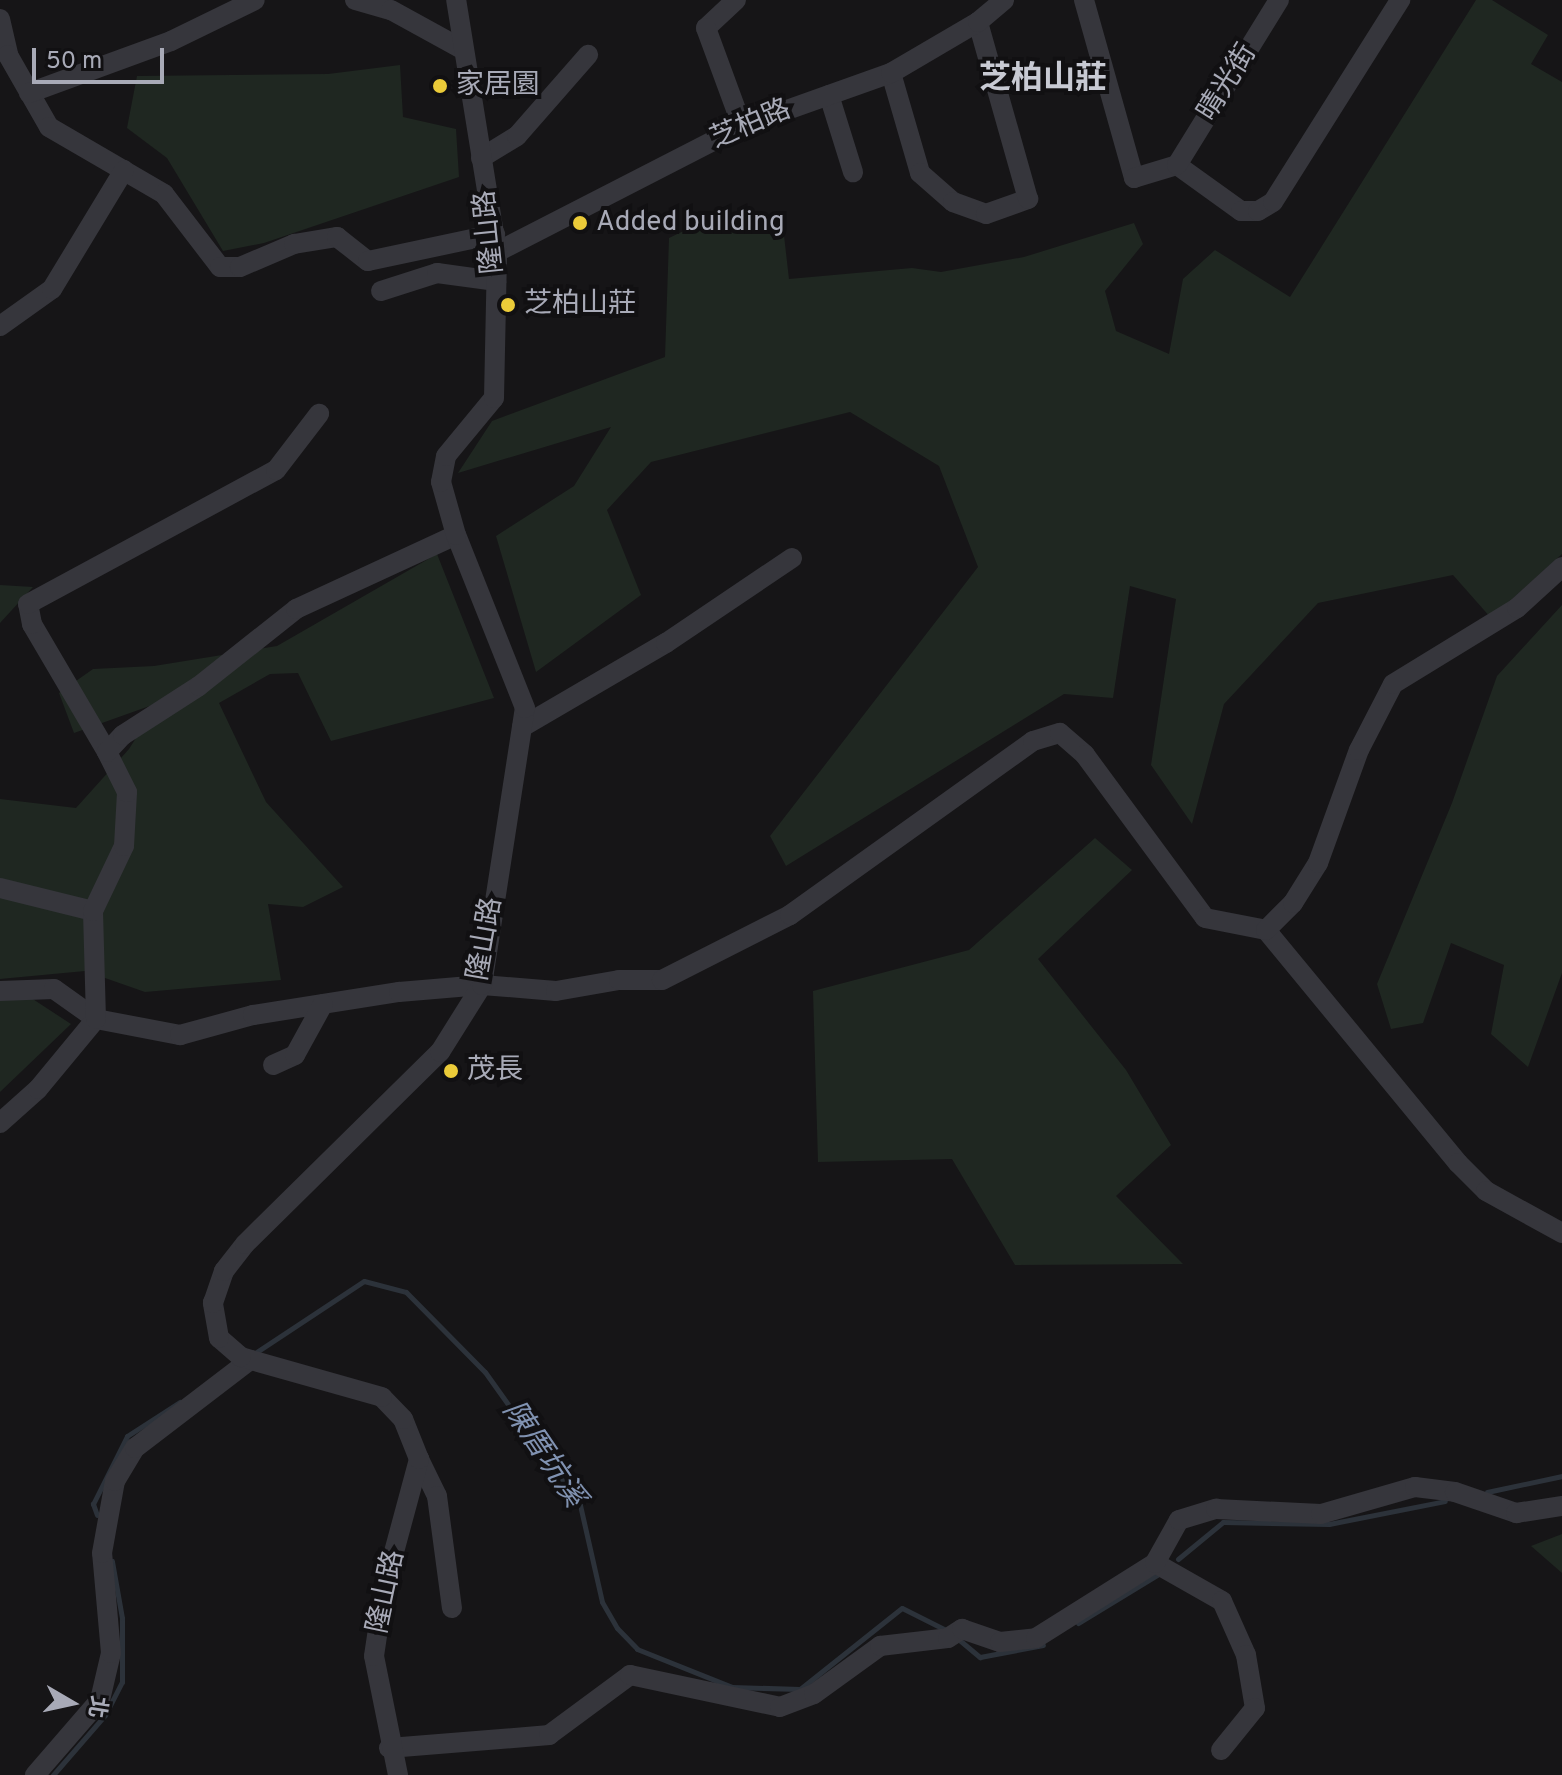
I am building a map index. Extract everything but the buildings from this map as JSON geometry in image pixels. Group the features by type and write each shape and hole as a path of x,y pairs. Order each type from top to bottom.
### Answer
{"street":[{"path":"29,93 171,41 255,0"},
{"path":"355,0 391,10 462,49"},
{"name":"隆山路","path":"247,1359 219,1338 213,1303 224,1271 245,1244 440,1052 482,985 525,708 456,535 441,482 446,456 494,398 496,243 456,0"},
{"path":"736,0 706,28 742,126"},
{"name":"芝柏路","path":"124,170 164,194 220,267 240,267 294,244 337,237 368,261 496,243 742,126 891,73 978,22 1004,0"},
{"path":"1084,0 1134,178 1177,165 1241,211 1258,211 1273,202 1400,0"},
{"name":"晴光街","path":"1177,165 1279,0"},
{"path":"0,19 8,55 49,127 124,170 52,289 0,326"},
{"path":"891,73 920,173 953,202 986,214 1028,199 978,22"},
{"path":"481,158 517,136 588,55"},
{"path":"829,95 853,172"},
{"path":"381,291 437,273 496,281"},
{"path":"0,1123 38,1089 96,1019 93,911 109,887 124,846 127,792 32,624 28,604 276,470 319,414"},
{"path":"107,752 123,735 199,686 296,609 456,535"},
{"path":"522,727 654,651 792,558"},
{"path":"1266,930 1293,903 1318,863 1359,750 1393,684 1517,608 1562,567"},
{"path":"0,991 54,989 96,1019 180,1035 253,1015 482,985 556,991 619,980 662,980 790,915 1033,741 1060,733 1085,755 1205,918 1266,930 1458,1163 1486,1191 1562,1233"},
{"path":"0,888 93,911"},
{"path":"273,1065 295,1055 323,1004"},
{"path":"35,1775 100,1700 111,1653 102,1553 115,1481 135,1448 247,1359 382,1397 403,1419 437,1496 452,1608"},
{"name":"隆山路","path":"398,1775 389,1748 374,1656 384,1589 419,1459"},
{"path":"389,1748 549,1735 630,1675 780,1707 814,1694 880,1646 955,1633 1000,1642 1036,1638 1155,1563 1179,1520 1216,1509 1321,1514 1415,1487 1455,1492 1516,1513 1562,1506"},
{"path":"1155,1563 1222,1601 1246,1655 1255,1708 1221,1750"}],"shaded area":[{"path":"1476,0 1492,0 1548,35 1531,64 1562,82 1562,554 1491,618 1453,575 1318,603 1224,704 1192,824 1151,765 1176,599 1130,586 1113,698 1064,694 786,866 770,836 978,567 939,466 850,412 651,462 607,510 641,595 536,672 496,536 574,486 611,427 458,473 492,421 665,357 669,238 717,215 782,218 789,279 912,268 941,272 1024,257 1134,223 1143,244 1105,291 1116,331 1169,354 1183,279 1215,250 1290,297"},
{"path":"400,65 403,117 456,129 459,177 264,243 223,251 167,158 127,128 137,76 328,74"},
{"path":"437,554 494,698 331,741 298,673 270,674 219,703 266,802 343,887 303,907 268,904 281,980 145,992 85,971 0,979 0,799 76,808 129,749 158,703 74,733 59,693 93,669 154,666 277,646"},
{"path":"0,585 33,587 0,623"},
{"path":"1562,605 1562,973 1528,1067 1491,1034 1504,965 1451,943 1423,1023 1391,1029 1377,984 1452,803 1497,676"},
{"path":"1095,838 1132,870 1038,959 1126,1070 1171,1145 1116,1196 1183,1264 1015,1265 952,1159 818,1162 813,991 969,950"},
{"path":"19,990 71,1024 0,1092 0,996"},
{"path":"1562,1534 1562,1573 1531,1546"}],"waterway":[{"name":"陳厝坑溪","path":"252,1355 364,1281 406,1292 485,1372 580,1505 602,1602 617,1628 637,1649 732,1687 800,1689 902,1608 946,1630"},
{"name":"陳厝坑溪","path":"97,1515 93,1504 127,1436 180,1402"},
{"name":"陳厝坑溪","path":"1487,1492 1562,1476"},
{"name":"陳厝坑溪","path":"1178,1559 1223,1522 1329,1524 1445,1501"},
{"name":"陳厝坑溪","path":"53,1775 105,1715 122,1682 122,1618 112,1561"},
{"name":"陳厝坑溪","path":"1078,1623 1162,1572"},
{"name":"陳厝坑溪","path":"957,1638 980,1657 1043,1645"}],"place":[{"name":"家居園","path":"440,86"},
{"name":"Added building","path":"580,223"},
{"name":"芝柏山莊","path":"508,305"},
{"name":"茂長","path":"451,1071"}],"district":[{"name":"芝柏山莊","path":"1043,80"}]}
